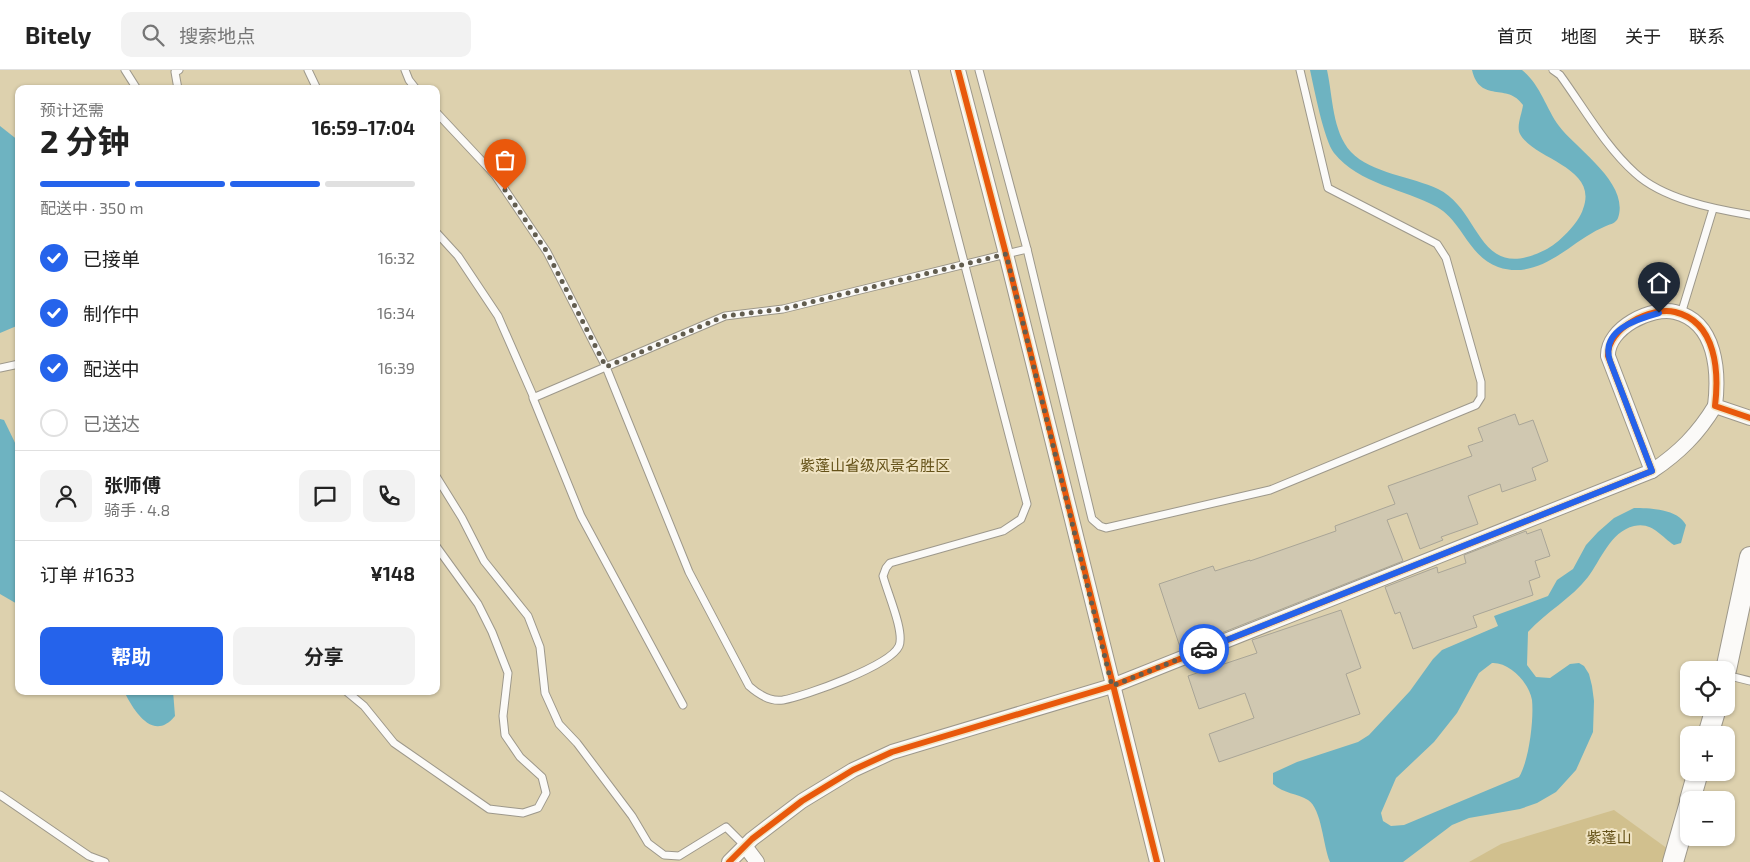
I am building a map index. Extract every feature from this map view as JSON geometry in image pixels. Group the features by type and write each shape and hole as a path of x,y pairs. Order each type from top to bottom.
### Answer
{"street":[{"path":"958,70 1006,254 1156,862"},
{"path":"729,862 745,846 802,801 853,770 892,752 1112,686 1652,471 1678,453 1690,441 1715,406 1717,371 1712,348 1694,321 1670,311 1628,324 1615,334 1609,346 1610,361 1652,471"},
{"path":"1715,406 1750,418"},
{"path":"1728,661 1750,557"},
{"path":"1674,862 1680,840"},
{"path":"745,846 757,862"}],"lane":[{"path":"125,70 134,85"},
{"path":"177,85 175,72 179,70"},
{"path":"308,70 315,85"},
{"path":"405,70 413,85"},
{"path":"440,116 495,175 542,245 606,367 698,590 749,686 764,697 782,700 863,673 895,652 900,644 900,634 883,576 890,563 1003,531 1021,519 1027,504 914,70"},
{"path":"979,70 1027,249 1092,519 1100,526 1114,527 1270,490 1476,404 1481,397 1481,382 1446,258 1437,244 1328,188 1300,70"},
{"path":"1553,70 1560,75 1613,150 1637,175 1657,187 1713,209 1750,215"},
{"path":"1681,314 1713,209"},
{"path":"440,236 458,256 498,316 534,398 581,516 683,705"},
{"path":"534,398 725,316 783,309 1027,249"},
{"path":"0,368 15,365"},
{"path":"440,482 462,518 484,561 528,616 540,647 545,693 559,724 577,743 632,816 648,843 664,855 679,856 726,827 745,846"},
{"path":"351,695 364,706 394,743 488,809 523,813 538,808 546,793 542,777 520,757 505,735 503,716 508,672 478,604 440,552"},
{"path":"1735,677 1750,681"},
{"path":"0,795 89,856 105,862"}],"green space":[{"name":"紫蓬山省级风景名胜区","path":"0,70 1750,70 1750,862 0,862"},
{"name":"紫蓬山","path":"1614,810 1686,862 1469,862 1501,844"}],"water":[{"path":"1310,70 1327,70 1337,124 1345,144 1351,152 1359,159 1381,170 1438,189 1452,199 1464,212 1482,240 1493,251 1506,258 1523,258 1545,250 1556,243 1567,232 1581,215 1585,195 1582,183 1574,174 1527,143 1520,134 1519,124 1523,105 1517,98 1481,87 1472,70 1522,70 1534,82 1559,126 1609,180 1616,192 1620,205 1618,218 1615,222 1582,239 1543,264 1517,270 1498,267 1480,255 1446,213 1424,201 1369,179 1356,172 1334,153 1323,126"},
{"path":"0,126 15,138 15,327 0,333"},
{"path":"0,419 4,420 15,443 15,603 0,594"},
{"path":"1634,508 1648,508 1663,510 1677,516 1686,525 1681,543 1674,545 1646,526 1634,526 1626,529 1612,540 1582,585 1528,632 1527,665 1536,677 1550,678 1570,664 1579,663 1584,666 1589,674 1594,701 1593,732 1576,770 1556,792 1537,803 1520,809 1469,818 1452,825 1403,862 1330,862 1319,819 1313,805 1308,800 1282,790 1273,784 1273,773 1297,762 1358,742 1369,735 1410,691 1433,659 1442,650 1498,626 1494,616 1548,596 1557,580 1573,569 1586,545 1614,518","holes":["1492,663 1499,664 1518,675 1527,687 1532,700 1530,740 1526,761 1519,777 1404,825 1391,826 1383,821 1381,813 1396,778 1434,742 1457,713 1479,673"]},
{"path":"126,695 173,695 175,716 167,723 159,726 152,725 145,721 133,707"}],"building":[{"path":"1515,414 1519,425 1533,420 1548,461 1532,468 1536,480 1502,492 1500,484 1468,496 1478,524 1441,537 1443,540 1420,549 1407,513 1387,520 1403,561 1224,632 1180,647 1159,584 1213,566 1215,571 1250,561 1336,531 1335,526 1395,504 1388,486 1472,456 1468,446 1483,441 1478,428"},
{"path":"1541,529 1550,556 1535,561 1540,577 1529,581 1533,595 1473,616 1477,627 1413,649 1400,612 1395,614 1385,587 1437,567 1438,573 1466,563 1464,555 1526,531 1527,534"},
{"path":"1341,610 1361,668 1346,674 1360,714 1219,762 1209,734 1254,718 1245,693 1199,709 1188,676 1257,653 1252,640"}],"cycle path":[{"path":"958,70 1006,254 1157,862"},
{"path":"729,862 752,839 802,801 853,770 892,752 1112,686 1652,471 1608,356 1615,336 1632,321 1643,316 1655,312 1675,312 1689,318 1700,326 1707,337 1715,364 1715,406 1750,418"}],"way so far":[{"path":"505,190 547,252 606,367 725,316 783,309 1006,254 1112,686 1204,649"}],"route":[{"path":"1204,649 1652,471 1608,356 1608,351 1610,342 1620,328 1659,313"}]}
